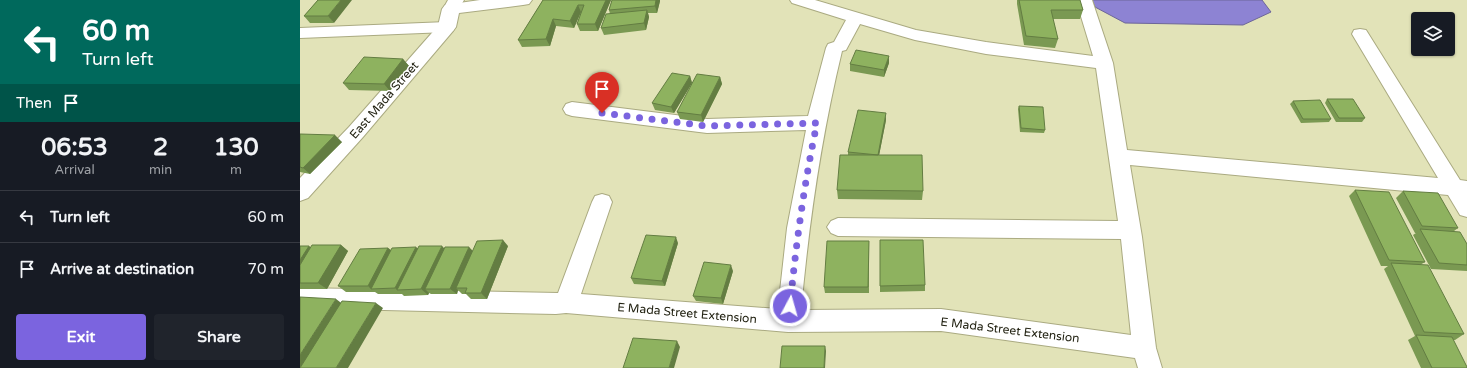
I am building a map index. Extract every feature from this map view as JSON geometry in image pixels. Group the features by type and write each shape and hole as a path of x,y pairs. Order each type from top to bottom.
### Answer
{"street":[{"path":"303,28 452,12 523,0"},
{"path":"798,0 855,18 915,34 986,48 1104,62"},
{"path":"1084,0 1104,62 1130,230 1147,358"},
{"name":"East Mada Street","path":"300,192 356,132 452,12"},
{"path":"788,321 798,228 821,99 834,48 840,46 855,18"},
{"path":"1360,34 1461,188 1467,209"},
{"path":"572,110 707,126 817,123"},
{"path":"1118,157 1461,188"},
{"path":"566,303 602,202"},
{"path":"838,227 936,226 975,229 1130,230"},
{"name":"E Mada Street Extension","path":"300,298 566,303 788,321 941,320 1147,358"}],"shaded area":[{"path":"1092,0 1262,0 1271,12 1243,25 1125,23 1095,7"}],"building":[{"path":"318,0 341,0 328,16 304,16"},
{"path":"543,0 606,0 595,24 577,24 584,5 578,5 570,21 553,19 546,39 518,40"},
{"path":"612,0 656,0 655,6 609,10"},
{"path":"1019,0 1080,0 1083,10 1051,10 1058,39 1026,36"},
{"path":"647,10 644,23 601,28 606,14"},
{"path":"856,50 889,56 884,70 850,64"},
{"path":"364,57 403,59 384,84 343,83"},
{"path":"672,73 690,76 671,107 652,103"},
{"path":"697,74 720,77 701,115 677,112"},
{"path":"1327,99 1353,99 1365,118 1339,118"},
{"path":"1320,100 1331,119 1303,119 1293,101"},
{"path":"1019,106 1043,107 1045,130 1021,128"},
{"path":"858,110 886,113 878,155 848,152"},
{"path":"300,134 335,135 303,168 300,167"},
{"path":"840,155 922,155 923,191 837,190"},
{"path":"1355,190 1389,192 1425,262 1389,260"},
{"path":"1403,191 1438,193 1458,228 1422,226"},
{"path":"1420,229 1460,232 1467,244 1467,265 1439,263"},
{"path":"646,235 676,237 662,281 631,278"},
{"path":"503,240 481,293 465,293 467,288 456,288 477,241"},
{"path":"880,240 923,240 925,285 880,286"},
{"path":"827,241 869,241 868,287 824,287"},
{"path":"312,245 341,245 318,283 300,283 300,265"},
{"path":"300,246 309,246 300,260"},
{"path":"419,246 442,246 421,289 397,290"},
{"path":"416,247 395,288 371,289 392,248"},
{"path":"445,247 469,247 450,289 425,289"},
{"path":"388,248 368,286 338,286 360,249"},
{"path":"704,262 731,265 721,298 693,296"},
{"path":"1391,263 1428,265 1464,334 1424,332"},
{"path":"300,297 336,299 300,355"},
{"path":"342,301 376,303 336,368 300,368"},
{"path":"1416,335 1452,337 1467,368 1432,368"},
{"path":"633,338 677,341 669,368 623,368"},
{"path":"782,346 825,346 824,368 780,368"}],"route":[{"path":"602,113 707,126 817,123 798,228 790,306"}]}
